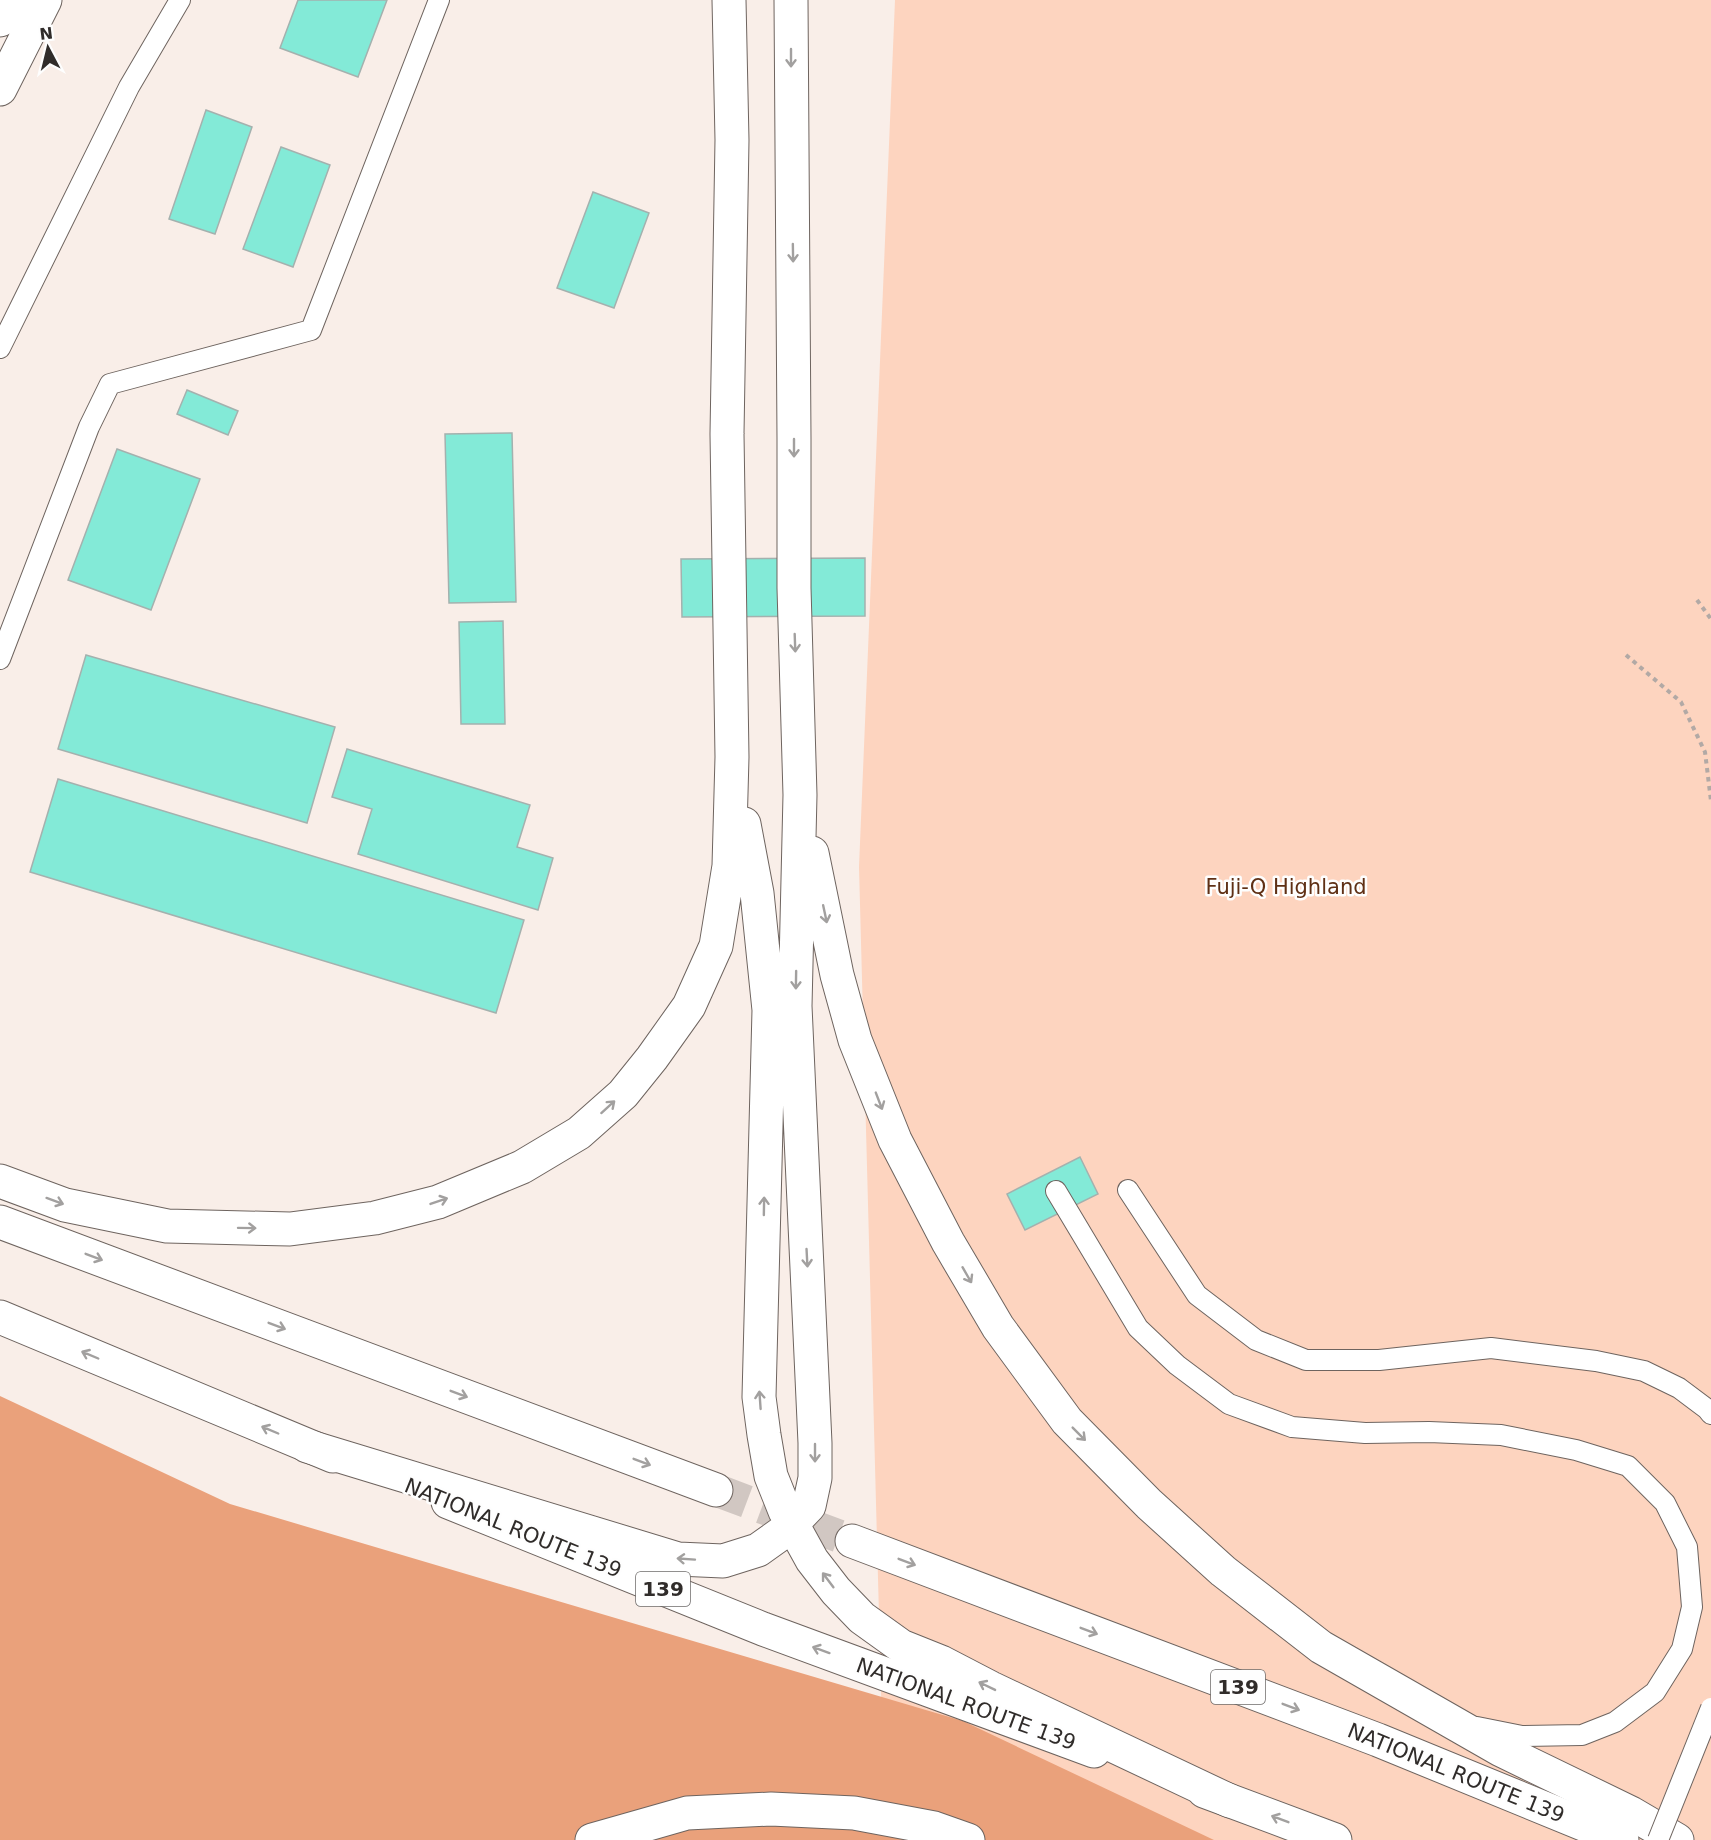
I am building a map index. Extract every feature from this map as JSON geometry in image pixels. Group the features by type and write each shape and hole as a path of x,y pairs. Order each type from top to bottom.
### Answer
{"main road":[{"path":"0,20 11,0"},
{"path":"0,89 45,0"},
{"path":"0,1180 65,1204 167,1226 290,1228 375,1218 438,1202 522,1167 579,1133 623,1094 689,1006 717,946 729,866 732,757 727,434 732,140 729,0"},
{"path":"307,1446 678,1559 723,1561 758,1550 786,1530 809,1506 815,1479 815,1443 795,1006 800,795 794,588 791,0"},
{"path":"732,757 756,893 769,1010 759,1397 771,1476 785,1511 812,1560 836,1591 862,1618 901,1646 941,1662 1230,1801"},
{"path":"800,795 837,975 855,1040 895,1140 948,1242 998,1327 1067,1421 1149,1504 1223,1571 1321,1647 1501,1750 1631,1813 1677,1840"},
{"path":"0,1222 716,1490"},
{"name":"NATIONAL ROUTE 139","path":"0,1317 307,1446 763,1629 1335,1840"},
{"name":"NATIONAL ROUTE 139","path":"852,1541 1378,1740 1622,1840"},
{"path":"592,1840 687,1813 771,1809 854,1813 934,1828 968,1840"}],"lane":[{"path":"0,348 129,87 180,0"},
{"path":"0,658 89,427 110,384 311,330 439,0"},
{"path":"1128,1190 1197,1295 1256,1340 1306,1360 1379,1360 1491,1348 1585,1360 1644,1371 1679,1388 1711,1414"},
{"path":"1056,1191 1138,1328 1177,1365 1228,1404 1292,1427 1365,1433 1429,1432 1501,1435 1576,1450 1628,1466 1665,1503 1687,1547 1692,1607 1682,1649 1655,1692 1615,1722 1582,1735 1522,1736 1451,1722"},
{"path":"1658,1840 1711,1708"}],"path":[{"path":"1697,600 1711,620"},
{"path":"1626,655 1682,702 1706,752 1711,801"}],"green space":[{"name":"Fuji-Q Highland","path":"895,0 1711,0 1711,1840 885,1840 859,867"}],"shaded area":[{"path":"0,1396 230,1504 963,1721 1214,1840 0,1840"}],"building":[{"path":"298,0 387,0 358,77 280,48"},
{"path":"206,110 252,127 215,234 169,219"},
{"path":"281,147 330,165 293,267 243,249"},
{"path":"593,192 649,213 614,308 557,288"},
{"path":"187,390 238,411 228,435 177,414"},
{"path":"512,433 516,602 449,603 445,434"},
{"path":"117,449 200,479 151,610 68,580"},
{"path":"865,558 865,616 682,617 681,559"},
{"path":"503,621 505,724 461,724 459,622"},
{"path":"86,655 335,727 307,823 58,749"},
{"path":"347,749 530,805 517,847 553,858 538,910 358,854 372,809 332,797"},
{"path":"58,779 524,920 496,1013 30,872"},
{"path":"1080,1157 1098,1194 1025,1230 1007,1194"}],"tunnel":[{"path":"716,1490 852,1541"}]}
